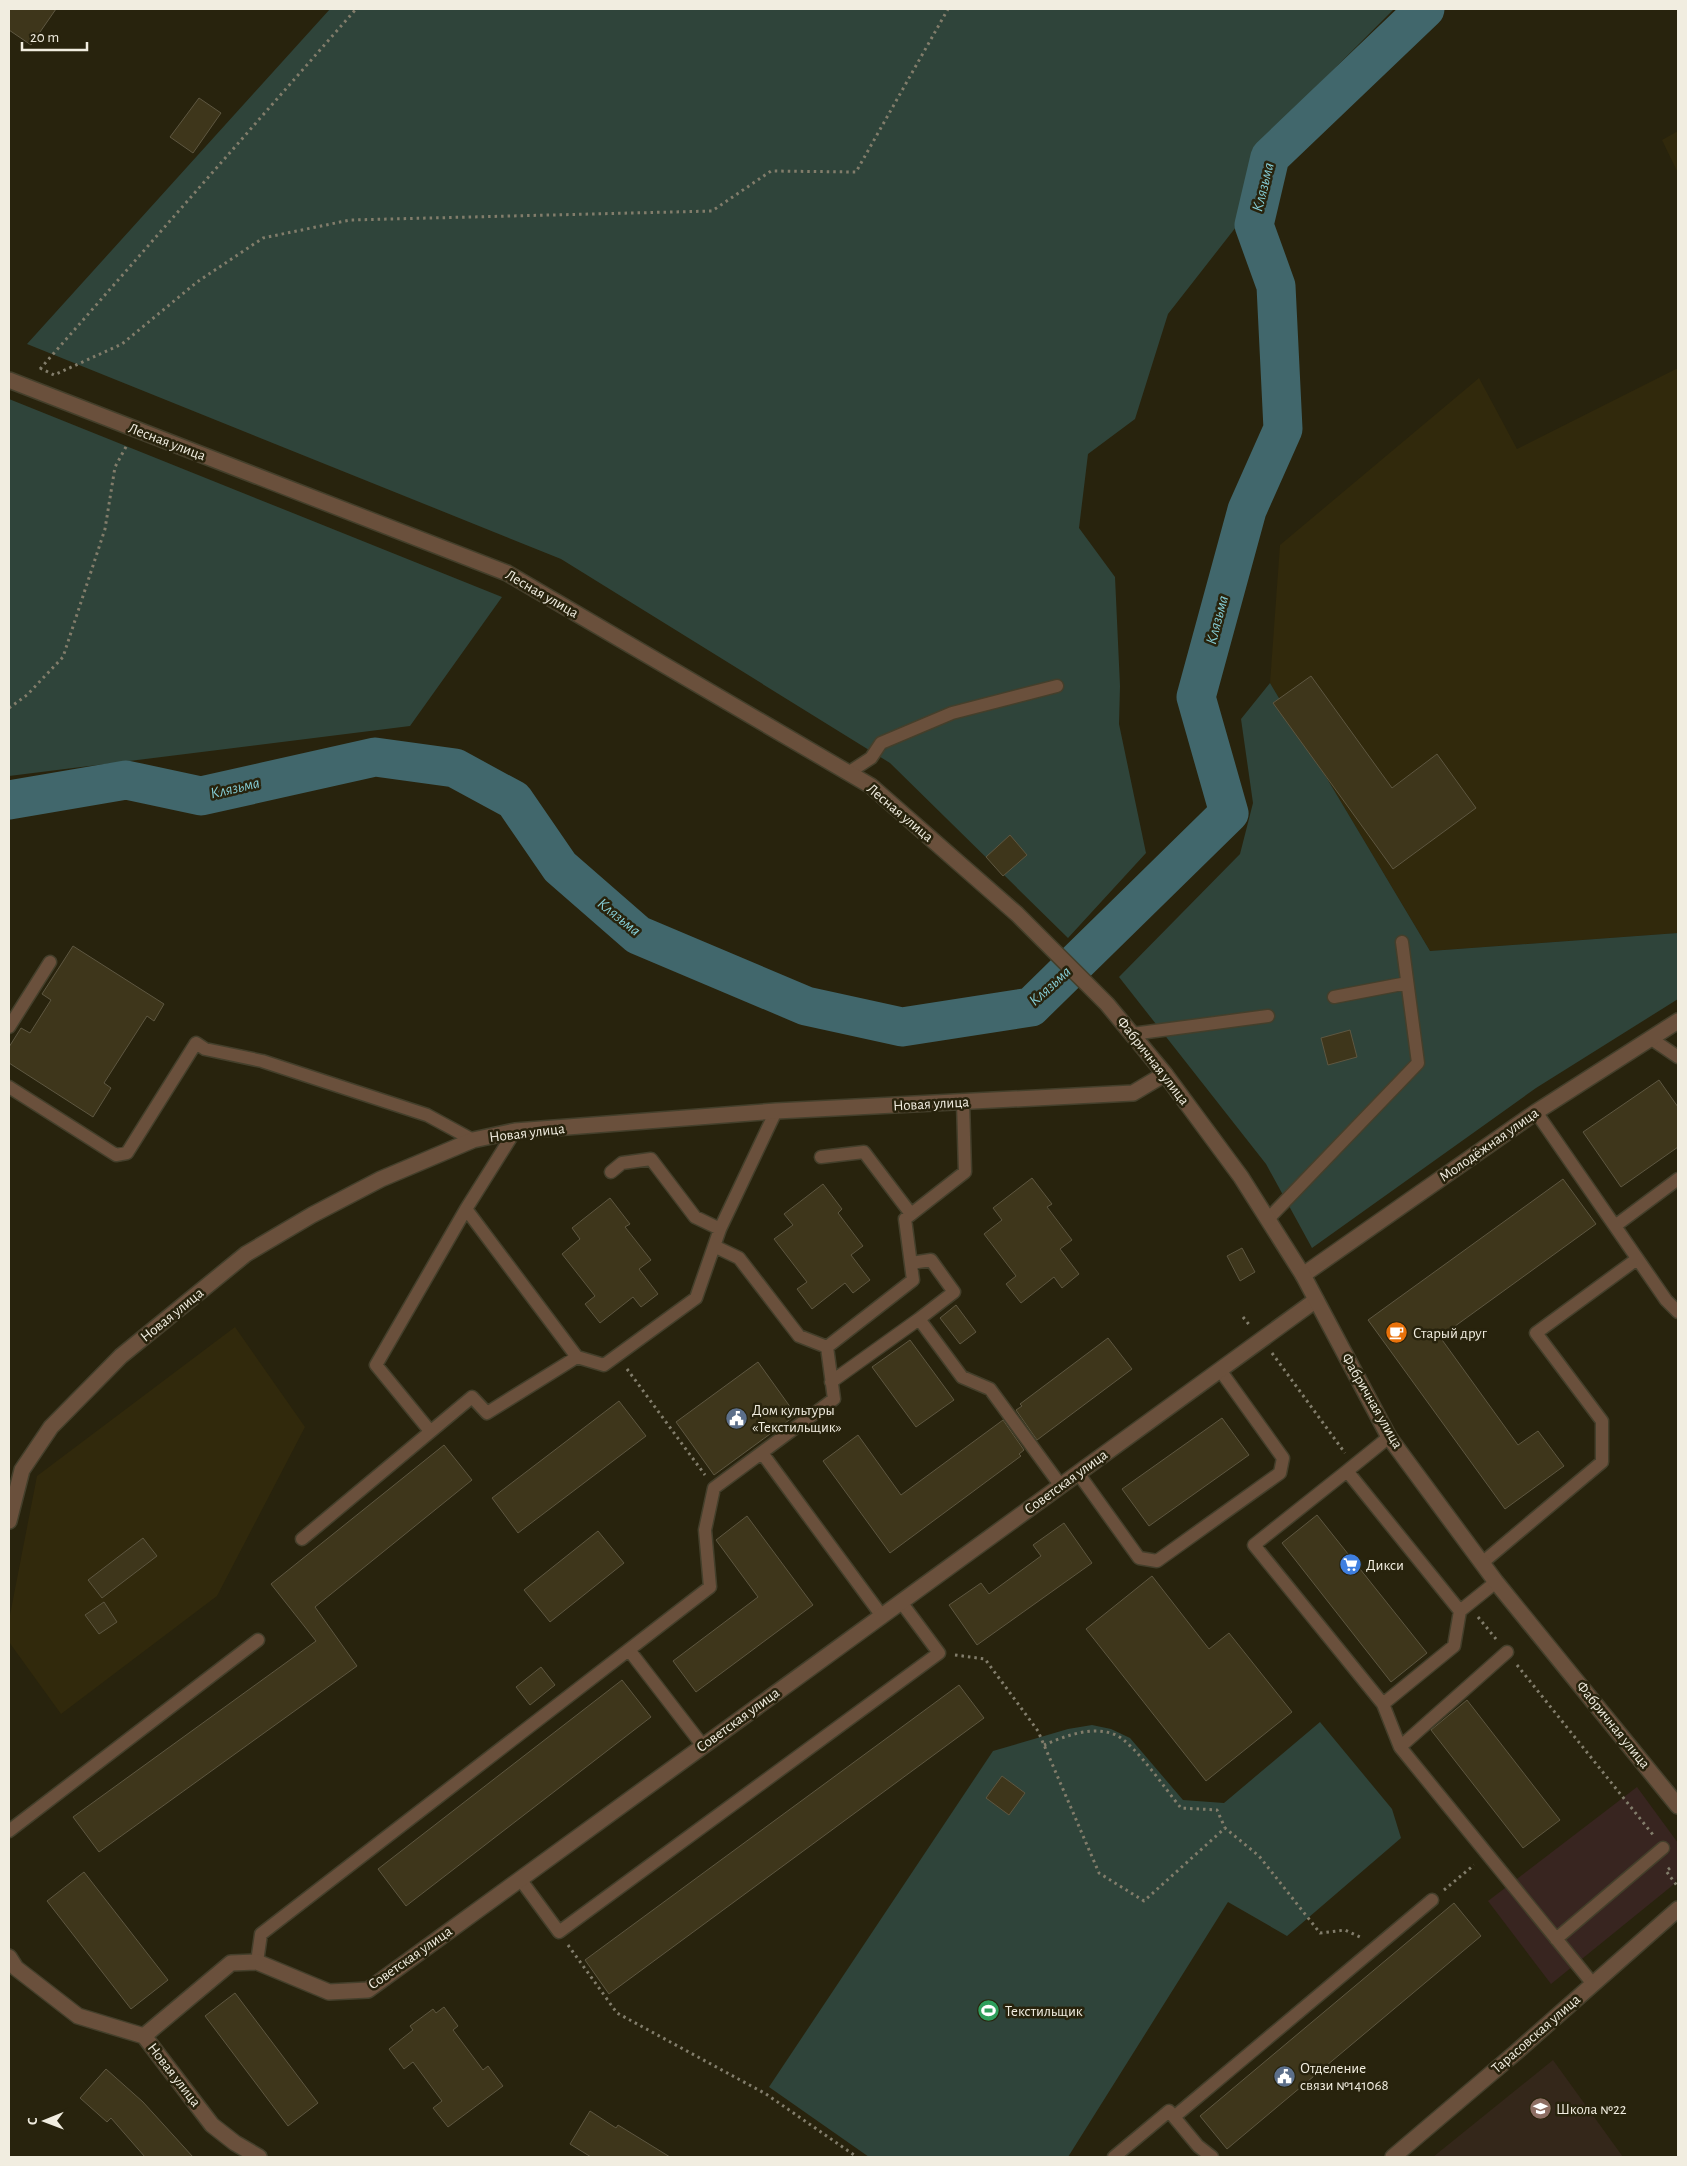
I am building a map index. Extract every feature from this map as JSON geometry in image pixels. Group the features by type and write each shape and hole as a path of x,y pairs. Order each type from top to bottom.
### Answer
{"street":[{"name":"Лесная улица","path":"9,380 507,573 871,786 1017,914 1107,1004"},
{"name":"Фабричная улица","path":"1107,1004 1165,1074 1242,1177 1303,1275 1389,1437 1496,1582 1678,1806"},
{"name":"Молодёжная улица","path":"1303,1275 1536,1112 1678,1020"},
{"name":"Новая улица","path":"9,1521 22,1470 51,1427 121,1356 246,1254 312,1215 381,1179 474,1140 515,1131 776,1111 1133,1093 1165,1074"},
{"name":"Советская улица","path":"144,2036 231,1963 257,1962 329,1992 368,1990 1316,1300"},
{"name":"Тарасовская улица","path":"1393,2157 1678,1908"},
{"name":"Новая улица","path":"9,1957 16,1968 78,2016 144,2036 212,2125 235,2143 259,2157"}],"lane":[{"path":"848,773 871,758 881,743 899,735 952,713 1057,686"},
{"path":"1268,1219 1418,1062 1402,942"},
{"path":"9,1027 50,962"},
{"path":"1334,997 1407,983"},
{"path":"1132,1034 1268,1016"},
{"path":"1650,1038 1678,1057"},
{"path":"9,1087 116,1155 127,1153 196,1043 205,1049 262,1061 427,1115 474,1140"},
{"path":"827,1347 913,1280 904,1219 965,1172 963,1102"},
{"path":"466,1209 576,1356 604,1365 696,1298 720,1229 776,1111"},
{"path":"1536,1112 1666,1300 1678,1312"},
{"path":"430,1431 376,1365 466,1209 515,1131"},
{"path":"821,1157 864,1152 911,1214"},
{"path":"611,1172 622,1163 651,1159 695,1217 720,1229"},
{"path":"1615,1226 1678,1179"},
{"path":"714,1246 739,1258 799,1336 827,1347"},
{"path":"1482,1563 1602,1462 1602,1421 1536,1333 1637,1258"},
{"path":"831,1382 954,1292 931,1260 911,1263"},
{"path":"919,1319 962,1377 990,1389 1061,1486"},
{"path":"257,1962 261,1934 710,1587 705,1530 714,1488 834,1399 827,1347"},
{"path":"302,1539 472,1397 487,1413 576,1356"},
{"path":"1078,1473 1139,1558 1157,1562 1280,1473 1283,1458 1220,1370"},
{"path":"1389,1437 1254,1545 1383,1704 1400,1746 1593,1984"},
{"path":"762,1453 882,1616"},
{"path":"1347,1471 1460,1611"},
{"path":"1383,1704 1454,1646 1460,1611 1496,1582"},
{"path":"520,1879 559,1932 939,1653 902,1602"},
{"path":"9,1831 258,1640"},
{"path":"629,1650 703,1746"},
{"path":"1400,1746 1507,1652"},
{"path":"1556,1939 1663,1848"},
{"path":"1174,2117 1432,1900"},
{"path":"1114,2157 1169,2111 1198,2146 1212,2157"}],"path":[{"path":"24,387 356,9"},
{"path":"40,368 54,375 122,344 197,282 263,238 350,220 712,211 771,171 856,172 948,9"},
{"path":"9,708 27,695 62,657 104,529 115,467 135,430"},
{"path":"617,1356 714,1488"},
{"path":"939,1653 985,1659 1038,1732 1098,1872 1144,1901 1225,1828"},
{"path":"1044,1745 1083,1732 1115,1735 1128,1743 1181,1808 1217,1810 1225,1828 1259,1856 1320,1933 1345,1930 1379,1945"},
{"path":"1432,1900 1487,1854"},
{"path":"559,1932 617,2013 674,2042 766,2094 857,2157"}],"shaded area":[{"path":"1678,131 1678,173 1662,140"},
{"path":"1678,368 1678,933 1430,951 1270,683 1280,545 1479,378 1517,449"},
{"path":"235,1327 305,1427 217,1596 61,1714 9,1642 9,1620 37,1476"},
{"path":"1637,1787 1678,1843 1678,1877 1673,1885 1551,1984 1488,1901"},
{"name":"Школа №22","path":"1553,2060 1623,2157 1433,2157"}],"green space":[{"path":"330,9 1394,9 1255,148 1236,227 1168,314 1135,419 1088,454 1079,528 1115,577 1120,686 1119,724 1146,853 1068,938 890,763 561,559 27,344"},
{"path":"9,399 502,597 410,726 9,776"},
{"path":"1270,683 1430,951 1678,933 1678,999 1536,1088 1312,1248 1266,1164 1119,977 1240,854 1253,803 1241,719"},
{"name":"Текстильщик","path":"1320,1722 1392,1809 1401,1838 1287,1936 1228,1902 1068,2157 869,2157 769,2087 993,1751 1068,1729 1092,1725 1111,1729 1130,1738 1183,1800 1224,1803"}],"building":[{"path":"9,9 56,9 31,45 9,30"},
{"path":"199,98 221,113 193,153 170,137"},
{"path":"1311,676 1392,788 1437,754 1476,808 1393,869 1273,703"},
{"path":"1010,835 1027,855 1003,876 986,857"},
{"path":"73,946 164,1004 154,1021 147,1016 104,1083 111,1088 93,1117 9,1063 9,1047 21,1028 30,1033 51,1000 42,994"},
{"path":"1350,1030 1357,1057 1328,1065 1321,1038"},
{"path":"1659,1080 1678,1107 1678,1147 1621,1187 1583,1132"},
{"path":"1032,1178 1052,1204 1047,1207 1072,1240 1060,1249 1079,1274 1062,1288 1054,1277 1021,1303 1006,1284 1016,1276 984,1234 1002,1220 993,1208"},
{"path":"1563,1179 1596,1224 1440,1337 1518,1445 1538,1431 1564,1466 1505,1509 1368,1320"},
{"path":"823,1184 842,1209 838,1213 863,1246 851,1255 870,1280 853,1293 845,1283 812,1309 797,1289 807,1282 774,1239 793,1225 784,1214"},
{"path":"610,1198 630,1224 625,1227 651,1260 639,1269 658,1294 641,1307 633,1297 600,1323 585,1304 595,1296 562,1254 580,1239 572,1228"},
{"path":"1242,1248 1255,1272 1240,1281 1227,1256"},
{"path":"956,1305 976,1332 960,1344 940,1318"},
{"path":"1108,1338 1132,1369 1037,1440 1016,1410 1022,1406 1020,1404"},
{"path":"910,1340 954,1400 916,1427 872,1367"},
{"name":"Дом культуры «Текстильщик»","path":"758,1362 796,1415 714,1475 676,1422"},
{"path":"619,1401 646,1436 518,1533 492,1498"},
{"path":"1222,1418 1249,1455 1149,1526 1122,1489"},
{"path":"1003,1420 1024,1450 1019,1454 1021,1456 890,1553 823,1461 858,1435 901,1495"},
{"path":"444,1445 472,1480 315,1607 357,1666 99,1852 73,1817 316,1641 271,1584"},
{"path":"1317,1515 1427,1653 1391,1682 1282,1543"},
{"path":"747,1516 813,1605 696,1692 673,1661 758,1597 716,1540"},
{"path":"1064,1523 1092,1563 977,1645 949,1605 981,1583 989,1594 1041,1556 1033,1545"},
{"path":"598,1531 624,1563 550,1622 524,1590"},
{"path":"143,1538 157,1556 102,1598 88,1580"},
{"path":"1152,1576 1209,1649 1229,1633 1292,1712 1206,1781 1086,1629"},
{"path":"104,1602 117,1622 99,1634 85,1615"},
{"path":"541,1667 555,1685 530,1705 516,1687"},
{"path":"622,1680 651,1717 406,1906 378,1869"},
{"path":"959,1685 984,1718 609,1994 585,1960"},
{"path":"1467,1700 1560,1820 1523,1848 1431,1730"},
{"path":"1002,1776 1025,1793 1009,1815 986,1798"},
{"path":"84,1872 168,1980 131,2009 47,1901"},
{"path":"1454,1903 1481,1936 1227,2149 1200,2116"},
{"path":"235,1993 318,2103 288,2126 205,2016"},
{"path":"444,2007 458,2026 453,2030 483,2070 488,2066 503,2086 448,2127 433,2108 442,2101 413,2062 404,2069 389,2049 413,2030 410,2026 433,2009 436,2013"},
{"path":"106,2069 143,2102 193,2157 145,2157 111,2118 107,2122 80,2098"},
{"path":"590,2111 616,2128 618,2125 670,2157 591,2157 570,2144"}],"waterway":[{"name":"Клязьма","path":"9,800 126,780 201,796 375,757 455,768 514,800 560,867 638,935 806,1006 902,1027 1031,1007 1229,813 1196,697 1247,510 1283,429 1276,286 1254,225 1270,157 1425,9"}],"place":[{"name":"Старый друг","path":"1397,1333"},
{"name":"Дом культуры «Текстильщик»","path":"736,1419"},
{"name":"Дикси","path":"1350,1565"},
{"name":"Текстильщик","path":"989,2011"},
{"name":"Отделение связи №141068","path":"1284,2077"},
{"name":"Школа №22","path":"1540,2109"}]}
